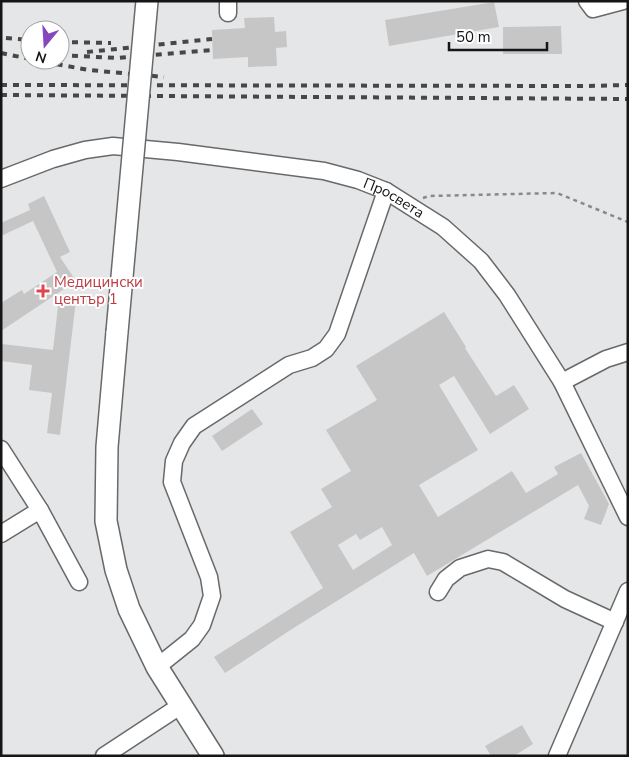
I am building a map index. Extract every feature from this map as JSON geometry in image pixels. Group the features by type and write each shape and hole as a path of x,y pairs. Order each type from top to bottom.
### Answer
{"main road":[{"path":"147,1 107,447 106,521 116,570 129,609 157,667 212,756"}],"street":[{"path":"587,1 594,9 624,1"},
{"name":"Просвета","path":"1,179 61,157 85,150 113,146 178,152 324,171 358,180 386,191 443,227 481,261 507,295 562,382 628,518"},
{"path":"157,667 192,639 202,625 212,596 209,577 172,482 174,461 182,443 194,426 288,365 312,358 326,350 337,334 386,191"},
{"path":"562,382 606,359 628,352"},
{"path":"1,448 40,510 79,582"},
{"path":"1,534 40,510"},
{"path":"438,592 446,579 460,568 488,559 502,562 564,599 615,622"},
{"path":"559,754 628,591"},
{"path":"104,756 180,706"}],"path":[{"path":"406,204 429,196 557,193 628,222"}],"building":[{"path":"494,2 499,27 389,46 385,20"},
{"path":"274,17 275,32 286,31 287,47 276,48 277,66 248,67 248,57 213,59 212,30 245,28 244,18"},
{"path":"561,26 562,54 503,54 503,27"},
{"path":"44,196 70,252 60,257 76,281 1,331 1,303 22,290 24,294 57,272 33,221 1,236 1,223 30,210 28,204"},
{"path":"59,298 76,300 60,435 47,433 52,393 29,390 32,365 1,361 2,344 53,350"},
{"path":"444,312 496,396 514,385 529,409 490,434 454,376 439,385 478,450 419,485 438,517 512,471 526,493 558,474 554,467 581,453 609,504 601,525 584,519 589,506 578,485 427,576 414,553 225,673 214,657 323,588 290,532 332,507 321,489 351,471 326,430 377,400 356,366","holes":["382,527 392,545 353,570 338,545 356,534 360,540"]},
{"path":"252,409 263,424 222,451 212,436"},
{"path":"522,725 533,744 514,756 491,756 485,746"}],"railway":[{"path":"6,38 20,39"},
{"path":"87,52 212,39"},
{"path":"70,42 111,43"},
{"path":"70,56 117,58 213,50"},
{"path":"1,53 20,57"},
{"path":"70,67 164,77"},
{"path":"1,85 628,85"},
{"path":"1,95 628,99"}],"place":[{"name":"Медицински център 1","path":"43,291"}]}
